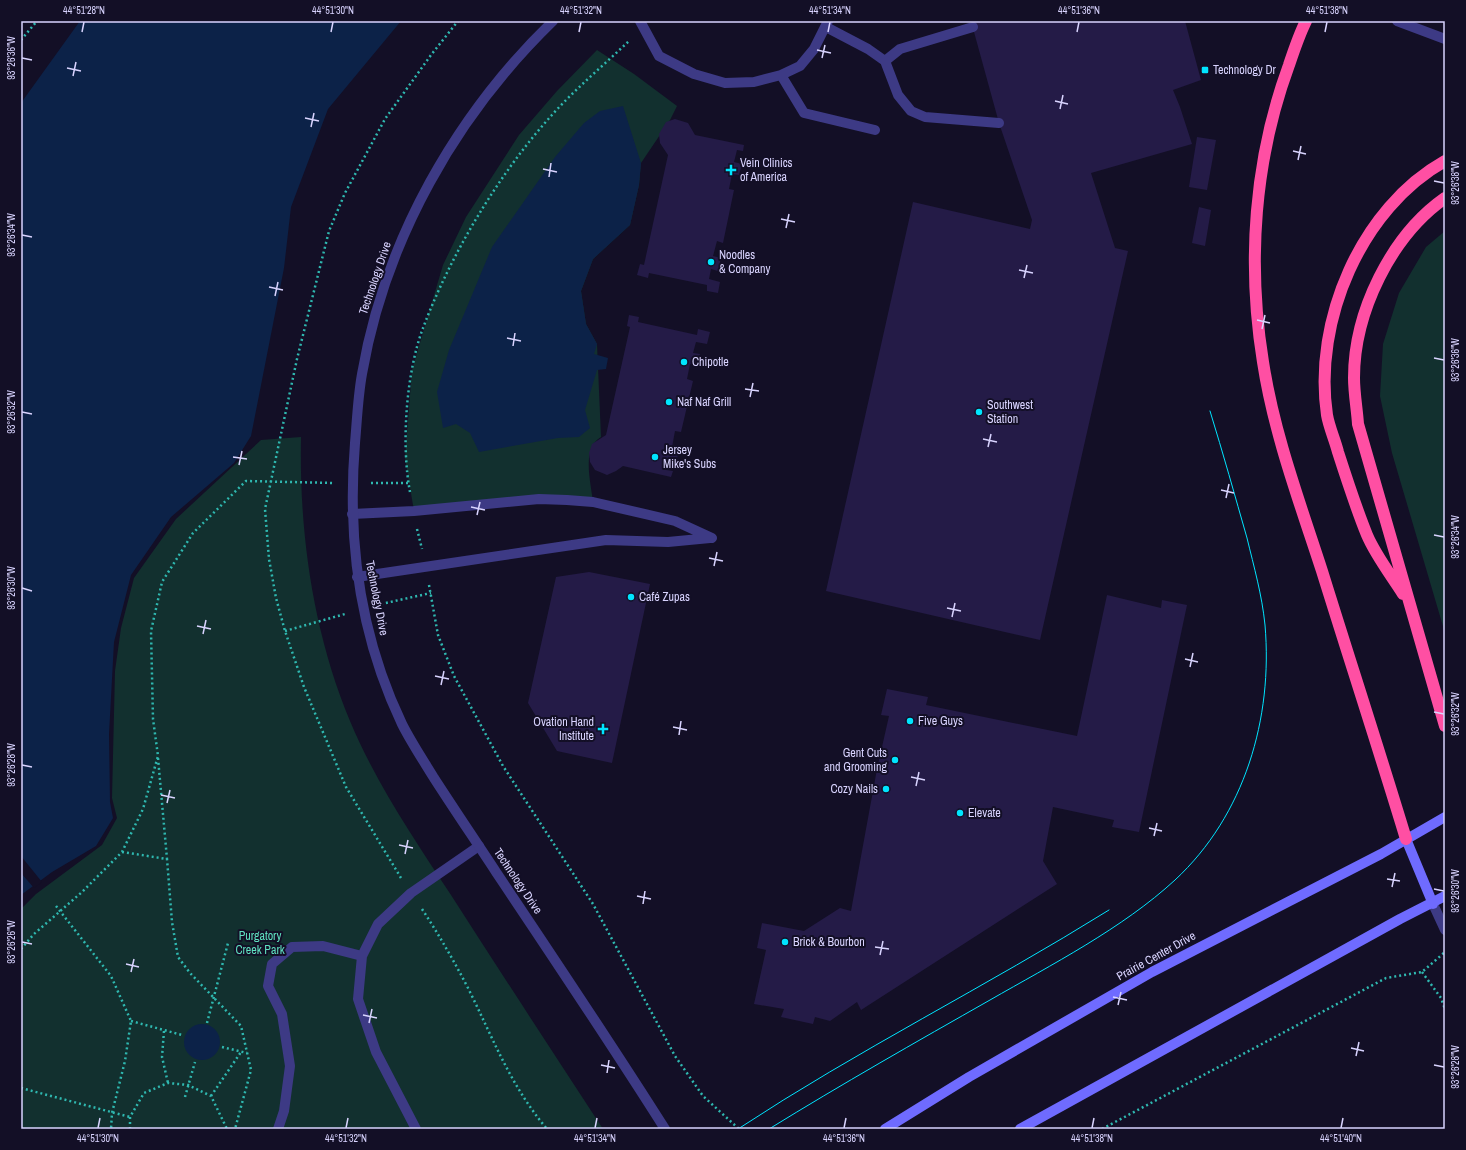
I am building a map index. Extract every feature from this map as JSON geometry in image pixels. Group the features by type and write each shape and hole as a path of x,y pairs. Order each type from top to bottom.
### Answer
{"highway":[{"path":"1306,21 1283,81 1267,136 1258,194 1255,249 1256,307 1263,364 1279,436 1406,840"},
{"path":"1412,609 1368,536 1347,482 1328,416 1325,377 1328,341 1340,296 1354,258 1374,225 1400,195 1430,169 1445,161"},
{"path":"1445,198 1434,206 1408,235 1383,268 1366,308 1358,341 1354,378 1358,424 1445,726"}],"main road":[{"name":"Prairie Center Drive","path":"885,1129 968,1077 1152,972 1406,840 1445,817"},
{"path":"1406,840 1433,904"},
{"path":"1020,1129 1075,1097 1372,934 1433,904 1445,896"}],"street":[{"name":"Technology Drive","path":"553,21 528,45 470,117 436,172 407,228 388,273 372,329 362,375 352,483 352,514 357,577 373,646 385,683 403,725 420,756 665,1129"},
{"path":"1397,21 1445,39"},
{"path":"642,24 659,56 694,74 725,84 754,82 781,75 800,66 814,49 827,24 885,61 898,95 911,111 925,117 1000,123"},
{"path":"885,61 900,49 973,27"},
{"path":"781,75 804,113 875,130"},
{"path":"352,514 414,511 539,499 593,502 675,521 712,538 668,542 606,540 357,577"},
{"path":"416,1129 376,1052 358,999 362,956 378,924 411,893 479,846"},
{"path":"1433,904 1445,930"},
{"path":"278,1129 284,1111 290,1066 282,1014 268,986 272,964 292,947 323,946 362,956"}],"path":[{"path":"21,40 37,21"},
{"path":"458,21 430,55 385,119 351,180 330,231 296,359 265,509 269,559 285,631 304,687 346,787 411,893 437,932 468,988 503,1064 536,1116 547,1129"},
{"path":"642,24 552,115 522,150 490,196 454,260 422,328 412,370 406,418 405,458 438,635 454,676 503,766 593,904 675,1056 703,1096 739,1129"},
{"path":"235,1129 251,1070 241,1026 190,973 178,957 172,922 158,756 153,719 151,631 162,582 193,533 246,481 306,482"},
{"path":"285,631 325,620"},
{"path":"21,949 34,934 60,912 122,852 143,810 158,756"},
{"path":"122,852 167,859"},
{"path":"56,906 111,976 131,1021 125,1061 112,1113 111,1129"},
{"path":"207,1023 228,943"},
{"path":"1102,1129 1386,978 1422,972 1445,952"},
{"path":"1422,972 1441,998 1445,1009"},
{"path":"131,1021 182,1036"},
{"path":"164,1031 162,1057 168,1083"},
{"path":"222,1047 247,1053"},
{"path":"211,1096 241,1052"},
{"path":"185,1097 195,1062"},
{"path":"130,1129 130,1117 144,1093 168,1083 188,1085 211,1096 227,1129"},
{"path":"21,1088 130,1117"}],"green space":[{"path":"597,50 634,74 677,106 670,120 641,163 639,185 630,225 593,259 581,291 586,324 597,344 601,437 595,442 589,457 589,476 593,502 567,500 414,511 405,458 412,370 443,265 466,217 519,135 557,91"},
{"path":"1445,231 1445,633 1392,453 1380,396 1383,344 1399,293 1426,247"},
{"name":"Purgatory Creek Park","path":"301,437 303,509 311,582 326,653 337,687 360,744 384,789 410,832 603,1129 21,1129 21,909 36,894 102,845 117,818 112,798 115,671 121,628 134,578 176,519 261,440"}],"water":[{"path":"80,21 401,21 328,109 291,207 284,268 251,436 234,463 171,517 131,575 114,642 109,734 110,802 113,818 96,846 52,872 21,895 21,103"},
{"path":"623,106 641,163 639,185 630,225 593,259 581,291 586,324 597,344 594,354 608,358 606,369 597,370 585,410 590,428 579,437 558,438 479,452 470,433 456,424 443,428 437,392 449,350 492,247 555,157 584,123 600,111"},
{"path":"206,1024 215,1029 219,1035 219,1049 215,1055 206,1060 198,1060 189,1055 185,1049 184,1038 189,1029 195,1025"}],"pier":[{"path":"21,856 42,882 34,888 21,873"}],"building":[{"name":"Southwest Station","path":"971,21 1185,21 1201,80 1173,90 1192,144 1091,173 1115,248 1128,251 1040,640 826,591 913,202 1030,229 1032,220 999,123"},
{"path":"675,119 688,123 695,135 744,145 743,151 737,150 734,162 742,164 739,175 732,174 729,189 734,190 723,243 717,241 713,256 721,258 718,271 711,269 709,279 720,282 718,293 707,291 707,285 649,273 648,278 637,275 640,264 644,265 668,155 660,143 659,134 666,122"},
{"path":"1197,137 1216,140 1207,190 1189,187"},
{"path":"1199,207 1211,210 1205,246 1192,243"},
{"path":"629,315 639,317 638,322 697,335 698,329 710,332 707,344 696,342 693,353 700,354 697,366 690,364 687,379 693,381 681,432 675,431 672,447 679,448 677,459 669,458 666,470 673,471 671,477 623,466 607,475 595,470 590,462 589,453 592,444 606,435 630,327 627,326"},
{"path":"589,572 650,584 612,763 557,751 528,703 556,577"},
{"name":"Elevate","path":"1107,595 1161,608 1162,600 1187,605 1139,832 1112,827 1114,820 1053,807 1043,861 1057,884 861,1010 857,1002 830,1021 815,1017 813,1024 781,1017 784,1009 754,1004 766,950 757,948 762,923 804,931 840,908 851,911 877,769 889,716 881,715 887,689 928,697 926,705 1077,736"}],"tram line":[{"path":"769,1129 879,1063 1110,930 1155,898 1175,880 1199,854 1220,826 1236,795 1249,763 1258,729 1264,695 1266,660 1265,625 1258,581 1210,411"},
{"path":"738,1129 829,1072 1109,910"}],"place":[{"name":"Technology Dr","path":"1205,70"},
{"name":"Vein Clinics of America","path":"731,170"},
{"name":"Noodles & Company","path":"711,262"},
{"name":"Chipotle","path":"684,362"},
{"name":"Naf Naf Grill","path":"669,402"},
{"name":"Southwest Station","path":"979,412"},
{"name":"Jersey Mike's Subs","path":"655,457"},
{"name":"Café Zupas","path":"631,597"},
{"name":"Five Guys","path":"910,721"},
{"name":"Ovation Hand Institute","path":"603,729"},
{"name":"Gent Cuts and Grooming","path":"895,760"},
{"name":"Cozy Nails","path":"886,789"},
{"name":"Elevate","path":"960,813"},
{"name":"Brick & Bourbon","path":"785,942"}]}
